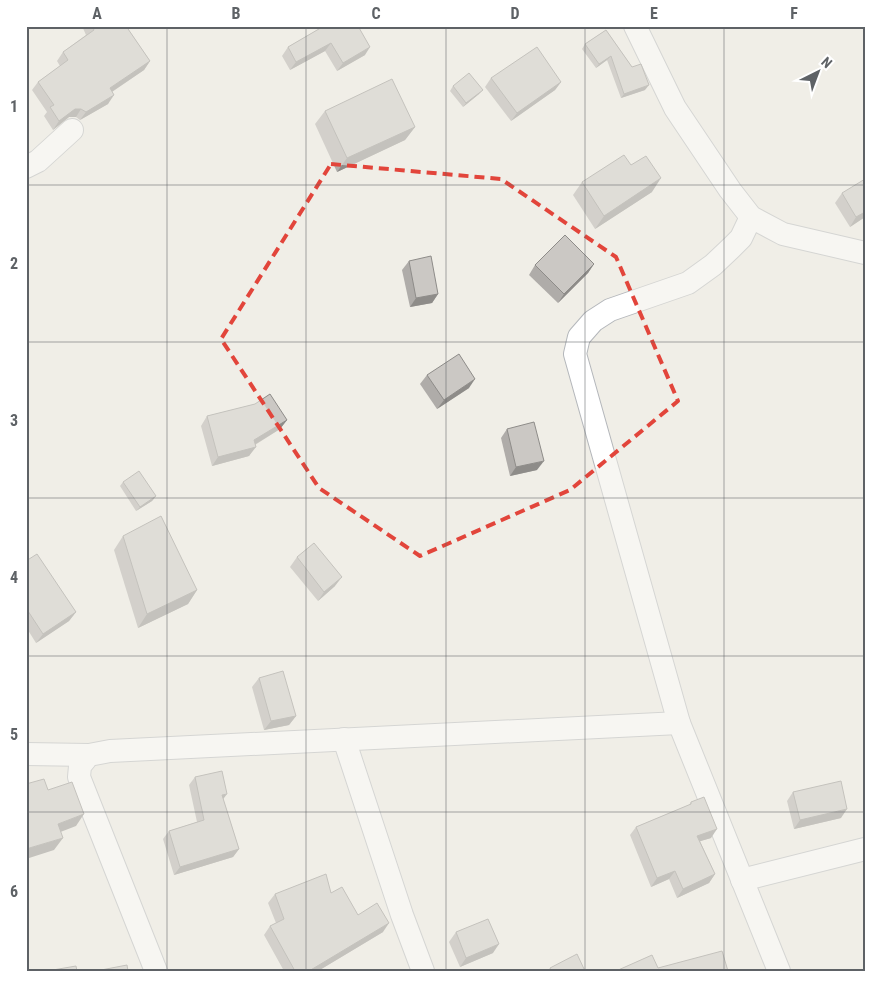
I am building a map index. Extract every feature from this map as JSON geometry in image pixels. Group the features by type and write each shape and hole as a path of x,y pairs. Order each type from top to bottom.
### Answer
{"street":[{"path":"635,26 675,108 751,218 782,234 863,251"},
{"path":"26,167 38,161 72,130"},
{"path":"751,218 741,238 713,265 688,283 610,310 593,321 579,337 575,354 679,723 779,971"},
{"path":"26,754 89,755 110,751 679,723"},
{"path":"344,739 402,915 423,971"},
{"path":"89,755 80,766 79,778 156,971"},
{"path":"742,880 865,849"}],"highlighted area":[{"path":"331,164 501,179 616,257 678,401 570,490 420,556 319,488 221,339"}],"building":[{"path":"92,26 126,26 150,61 110,88 114,95 86,112 81,109 75,109 59,121 50,107 54,105 38,82 68,60 63,52 94,30"},
{"path":"324,26 358,26 370,47 343,63 331,43 296,62 288,47"},
{"path":"606,30 632,67 641,64 649,85 624,94 611,56 599,64 585,44"},
{"path":"537,47 561,82 517,113 491,78"},
{"path":"469,73 483,90 466,103 453,86"},
{"path":"392,79 415,127 347,158 325,111"},
{"path":"624,155 631,165 646,156 661,178 604,216 582,182"},
{"path":"865,179 865,212 856,217 842,193"},
{"path":"565,235 594,264 564,294 535,265"},
{"path":"431,256 438,294 416,298 409,261"},
{"path":"459,354 475,379 444,400 427,375"},
{"path":"270,394 287,420 254,440 256,447 218,457 207,416 255,404"},
{"path":"534,422 544,461 516,467 507,429"},
{"path":"139,471 156,496 140,507 123,482"},
{"path":"161,516 197,590 147,614 123,536"},
{"path":"314,543 342,577 324,592 297,557"},
{"path":"37,554 76,612 43,634 26,608 26,561"},
{"path":"283,671 296,716 271,721 259,678"},
{"path":"222,771 227,794 222,795 239,849 180,867 169,831 204,820 195,777"},
{"path":"44,779 48,790 72,782 84,814 58,824 63,838 26,849 26,784"},
{"path":"841,781 847,809 800,820 793,792"},
{"path":"704,797 717,829 697,836 715,874 683,889 675,871 657,878 636,827"},
{"path":"326,874 331,893 342,887 358,915 377,903 389,923 309,971 295,971 270,926 284,919 275,894"},
{"path":"488,919 499,944 466,958 456,932"},
{"path":"722,951 728,971 616,971 652,955 658,968"},
{"path":"577,954 585,971 551,971 550,968"},
{"path":"127,965 128,971 96,971"},
{"path":"76,966 77,971 47,971"}]}
